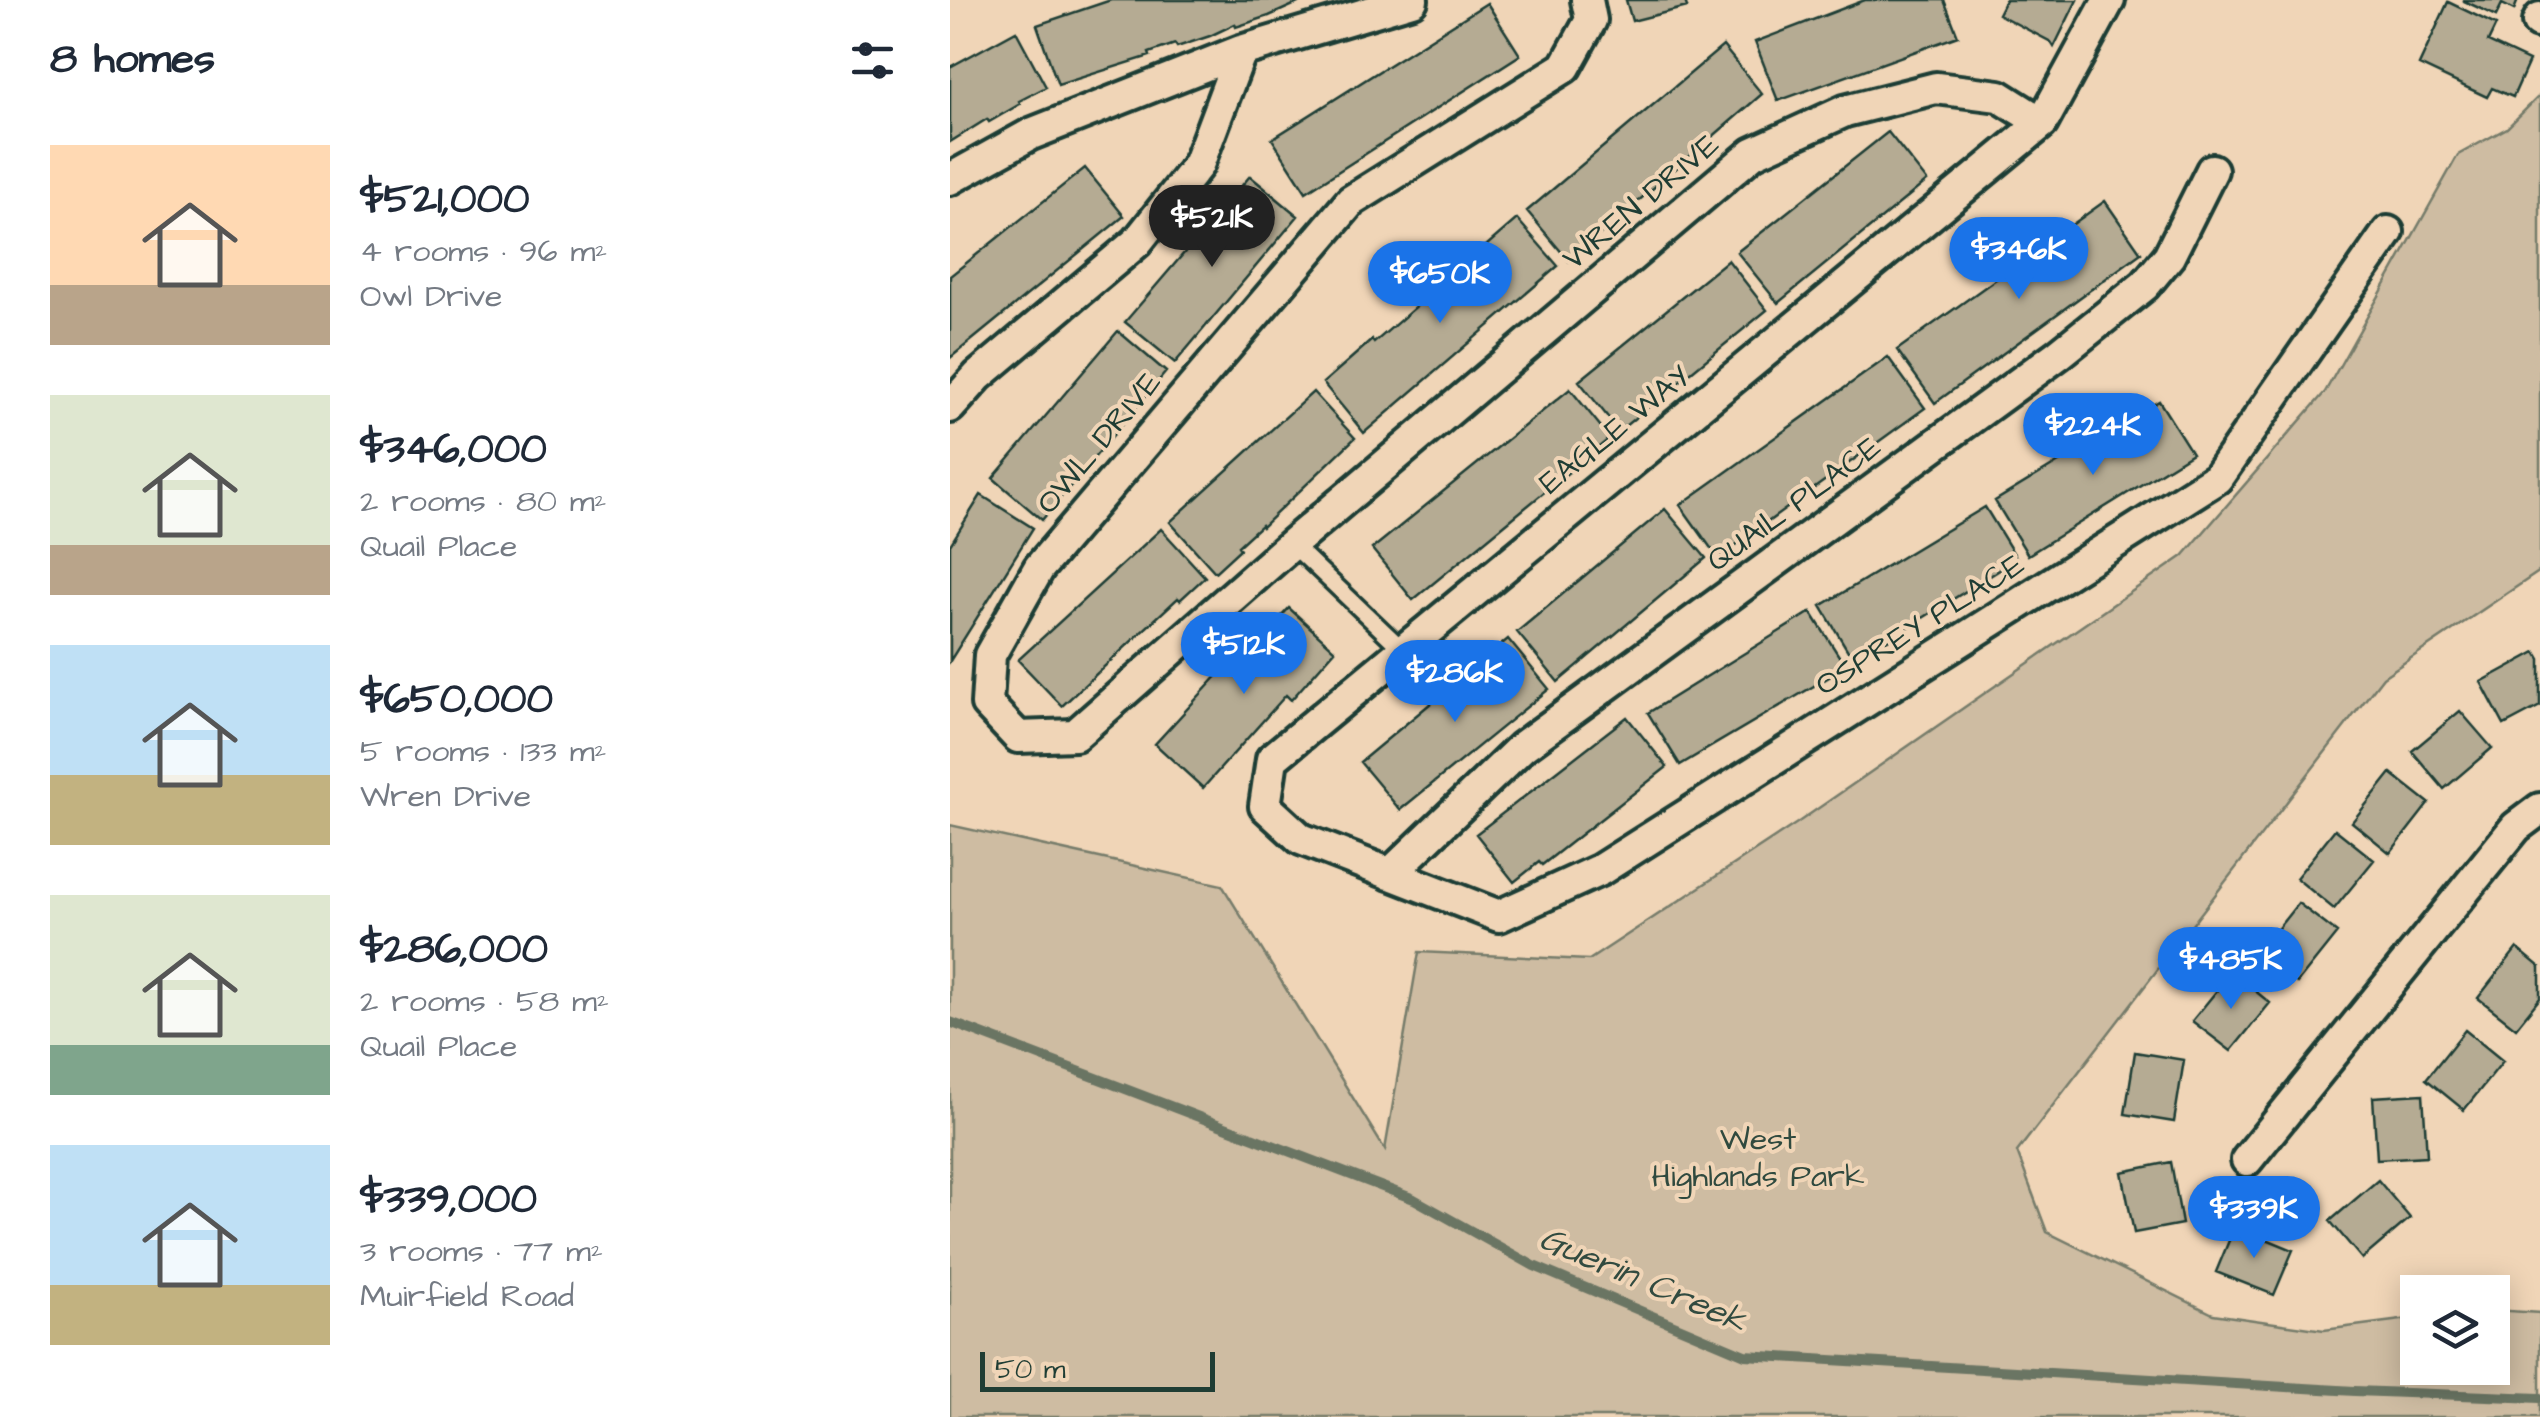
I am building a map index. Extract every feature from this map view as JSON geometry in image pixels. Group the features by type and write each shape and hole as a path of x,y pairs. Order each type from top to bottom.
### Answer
{"street":[{"path":"950,179 1032,134 1241,51 1412,0"},
{"name":"OWL DRIVE","path":"1292,544 1075,735 1018,736 987,704 990,655 1039,568 1351,201 1565,66 1592,20 1588,0"},
{"name":"EAGLE WAY","path":"1390,874 1302,839 1266,806 1272,759 2042,124 2108,0"},
{"path":"950,407 978,376 1136,242 1198,165 1241,51"},
{"name":"WREN DRIVE","path":"1292,544 1753,153 1845,112 1936,88 1999,96 2042,124"},
{"name":"QUAIL PLACE","path":"1390,874 1522,746 2060,354 2145,284 2169,256 2212,170"},
{"name":"OSPREY PLACE","path":"1390,874 1499,916 1600,870 2217,478 2388,232"},
{"path":"2247,1160 2516,826 2540,809"}],"lane":[{"path":"1292,544 1403,650"}],"green space":[{"name":"West Highlands Park","path":"2540,95 2540,571 2383,677 2017,1152 2047,1232 2213,1314 2324,1330 2400,1320 2400,1385 2510,1385 2510,1311 2540,1313 2540,1417 950,1417 950,825 1222,885 1385,1150 1419,952 1589,960 1797,823 2183,556 2325,392 2458,155 2507,128"}],"building":[{"path":"1111,0 1298,3 1058,85 1037,25"},
{"path":"1626,0 1690,0 1685,1 1687,7 1632,21"},
{"path":"1865,0 1944,0 1958,36 1778,101 1755,42"},
{"path":"2005,0 2077,0 2054,47 1998,14"},
{"path":"2462,0 2518,0 2514,10 2502,4 2496,16"},
{"path":"2448,2 2496,25 2488,42 2529,61 2513,97 2492,88 2487,97 2419,65"},
{"path":"1487,3 1520,55 1306,192 1272,139"},
{"path":"1016,31 1046,87 950,142 950,67"},
{"path":"1723,46 1762,94 1569,261 1527,211"},
{"path":"1888,132 1927,181 1778,303 1737,252"},
{"path":"1085,168 1124,216 950,358 950,276"},
{"path":"1250,176 1298,216 1175,363 1125,322"},
{"path":"2105,201 2141,253 1935,403 1897,350"},
{"path":"1517,219 1558,266 1364,433 1323,383"},
{"path":"1728,260 1767,310 1619,431 1579,381"},
{"path":"1118,331 1166,372 1042,520 993,478"},
{"path":"1888,357 1925,408 1718,558 1680,505"},
{"path":"1570,389 1610,438 1413,600 1372,549"},
{"path":"1313,392 1355,438 1215,572 1170,522"},
{"path":"2159,401 2192,453 2028,555 1995,501"},
{"path":"981,495 1033,528 950,661 950,545"},
{"path":"1985,507 2017,559 1854,661 1821,606"},
{"path":"1665,509 1706,558 1558,682 1517,632"},
{"path":"1161,529 1205,577 1062,706 1018,660"},
{"path":"1289,608 1335,650 1291,700 1286,695 1203,788 1155,744 1243,648 1248,653"},
{"path":"1811,612 1846,667 1680,765 1648,713"},
{"path":"1508,639 1549,689 1400,810 1360,762"},
{"path":"2536,652 2540,659 2540,706 2504,725 2481,682"},
{"path":"2460,711 2492,748 2444,789 2412,751"},
{"path":"1627,717 1667,767 1542,865 1539,862 1514,882 1476,834"},
{"path":"2391,773 2429,803 2390,853 2352,822"},
{"path":"2335,829 2374,860 2334,909 2296,878"},
{"path":"2298,903 2337,933 2297,983 2259,952"},
{"path":"2517,948 2540,967 2540,998 2516,1028 2478,998"},
{"path":"2232,972 2270,1003 2231,1051 2192,1021"},
{"path":"2465,1030 2503,1061 2464,1110 2426,1079"},
{"path":"2135,1052 2184,1060 2174,1122 2125,1114"},
{"path":"2423,1094 2427,1156 2377,1159 2373,1097"},
{"path":"2171,1162 2182,1224 2134,1233 2122,1172"},
{"path":"2378,1180 2410,1218 2362,1259 2330,1221"},
{"path":"2235,1226 2293,1250 2274,1295 2216,1272"}],"waterway":[{"name":"Guerin Creek","path":"950,1022 1414,1199 1534,1266 1745,1355 2355,1391 2540,1398"}]}
